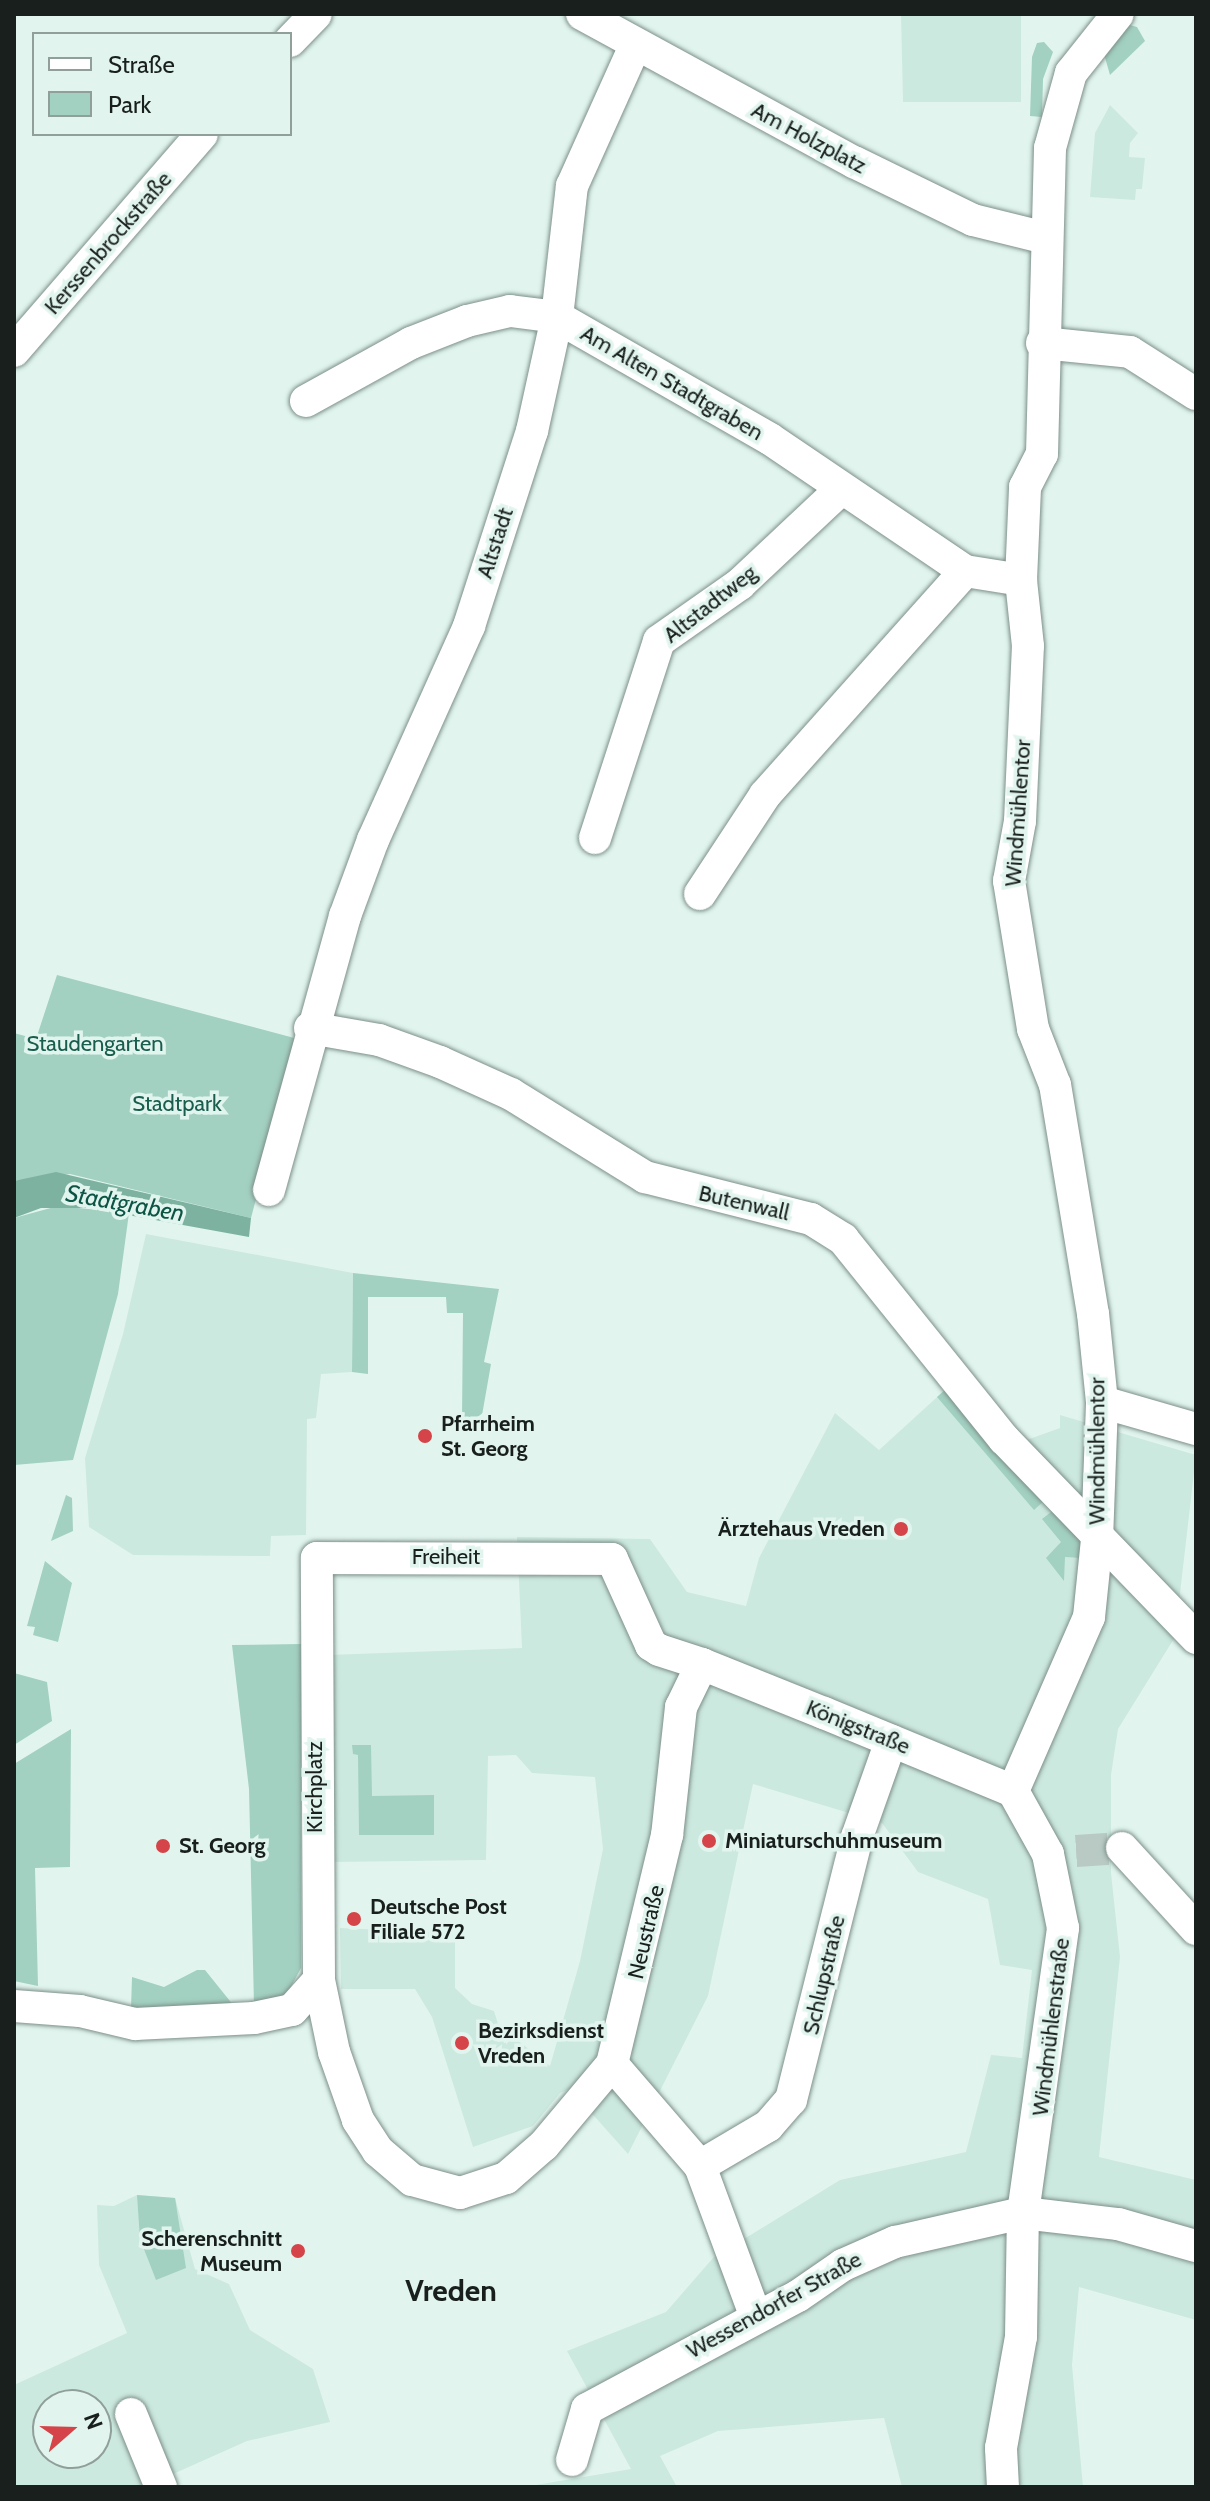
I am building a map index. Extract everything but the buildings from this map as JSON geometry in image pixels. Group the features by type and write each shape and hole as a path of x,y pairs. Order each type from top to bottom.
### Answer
{"street":[{"path":"292,39 316,14"},
{"name":"Am Holzplatz","path":"582,14 635,46 973,220 1046,238"},
{"name":"Windmühlentor","path":"1013,1791 1069,1672 1089,1617 1097,1540 1102,1402 1093,1314 1055,1085 1033,1029 1009,881 1020,821 1028,646 1021,580 1025,487 1042,454 1046,374 1042,343 1050,148 1059,102 1071,73 1118,14"},
{"name":"Altstadt","path":"310,1028 373,840 469,626 532,431 557,317 572,186 635,46"},
{"name":"Kerssenbrockstraße","path":"14,351 200,136"},
{"name":"Am Alten Stadtgraben","path":"306,401 411,343 467,321 510,311 557,317 770,439 965,571 1021,580"},
{"path":"1042,343 1130,352 1196,394"},
{"name":"Altstadtweg","path":"595,838 659,641 740,584 841,489"},
{"path":"700,894 765,795 965,571"},
{"path":"269,1190 310,1028"},
{"name":"Butenwall","path":"310,1028 379,1040 440,1062 511,1094 645,1177 811,1219 843,1239 1004,1439 1097,1540 1196,1638"},
{"path":"1102,1402 1196,1429"},
{"name":"Freiheit","path":"318,1595 317,1558 612,1559"},
{"name":"Königstraße","path":"612,1559 651,1645 1013,1791"},
{"name":"Kirchplatz","path":"318,1595 319,1980 349,2102 366,2136 396,2169 423,2186 460,2193 493,2185 520,2168"},
{"name":"Neustraße","path":"520,2168 612,2064 667,1835 681,1707 702,1664"},
{"name":"Schlupstraße","path":"700,2166 768,2126 791,2100 857,1837 891,1741"},
{"name":"Windmühlenstraße","path":"1003,2487 1001,2448 1021,2337 1023,2213 1063,1928 1062,1852 1013,1791"},
{"path":"1122,1848 1196,1929"},
{"path":"14,2006 80,2011 135,2024 264,2017 292,2010 319,1980"},
{"path":"612,2064 700,2166 756,2317"},
{"name":"Wessendorfer Straße","path":"572,2460 587,2409 756,2317 843,2265 895,2242 1023,2213 1118,2224 1196,2246"},
{"path":"131,2414 161,2487"}],"shaded area":[{"path":"901,14 1021,14 1021,102 903,102"},
{"path":"1110,105 1138,133 1130,143 1129,157 1145,158 1142,189 1136,189 1135,200 1090,197 1095,133"},
{"path":"146,1234 353,1273 352,1372 321,1374 316,1418 307,1419 306,1535 271,1536 270,1556 133,1555 89,1527 85,1458 123,1334"},
{"path":"946,1389 999,1450 1060,1428 1060,1415 1196,1455 1175,1637 1118,1729 1111,1775 1111,1873 1120,1957 1099,2157 1196,2180 1196,2320 1079,2287 1072,2365 1083,2487 902,2487 884,2418 718,2431 660,2456 677,2487 524,2487 631,2469 567,2351 666,2312 713,2258 840,2180 966,2152 991,2055 1022,2058 1032,1970 1000,1965 988,1899 918,1872 882,1823 753,1784 708,1996 628,2154 570,2089 560,2093 533,2126 473,2147 432,2017 415,1989 341,1989 340,1928 455,1933 455,1988 472,2004 494,2011 504,2043 516,2039 550,2066 580,1961 603,1849 595,1777 532,1773 516,1755 488,1756 486,1860 332,1862 327,1655 522,1648 517,1537 650,1539 687,1592 746,1606 759,1558 835,1413 879,1450"},
{"path":"137,2195 175,2198 195,2269 229,2284 250,2330 313,2369 330,2422 247,2441 144,2487 14,2487 14,2385 127,2333 99,2265 97,2205 114,2206"}],"green space":[{"path":"1126,24 1137,27 1145,41 1110,75 1104,54"},
{"path":"1044,42 1053,52 1043,79 1042,117 1030,116 1032,57 1037,43"},
{"name":"Stadtpark","path":"57,975 298,1039 251,1218 70,1174 14,1181 14,1033 36,1039"},
{"path":"58,1206 129,1213 118,1294 73,1460 14,1465 14,1218"},
{"path":"353,1273 499,1289 484,1362 491,1364 481,1421 462,1419 463,1313 447,1313 446,1297 368,1297 368,1374 352,1372"},
{"path":"946,1389 1046,1499 1034,1510 937,1397"},
{"path":"66,1495 72,1498 73,1531 51,1541"},
{"path":"1055,1509 1083,1535 1083,1558 1065,1557 1064,1581 1046,1558 1061,1542 1042,1519"},
{"path":"45,1561 72,1583 58,1642 33,1635 35,1627 27,1626"},
{"path":"301,1644 301,1968 287,1994 274,2004 254,2006 249,1789 232,1645"},
{"path":"14,1673 47,1682 52,1721 14,1745"},
{"path":"71,1729 70,1867 35,1868 38,1986 14,1981 14,1764"},
{"path":"352,1745 371,1745 372,1796 434,1795 434,1835 359,1835 358,1755 353,1754"},
{"path":"197,1970 205,1970 234,2006 131,2008 132,1977 164,1987"},
{"path":"137,2195 175,2198 186,2268 156,2280 140,2239"}],"water":[{"name":"Stadtgraben","path":"56,1172 251,1218 249,1237 89,1208 41,1208 14,1218 14,1181"}],"tunnel":[{"path":"1076,1851 1122,1848"}],"place":[{"name":"Pfarrheim St. Georg","path":"425,1436"},
{"name":"Ärztehaus Vreden","path":"901,1529"},
{"name":"Miniaturschuhmuseum","path":"709,1841"},
{"name":"St. Georg","path":"163,1846"},
{"name":"Deutsche Post Filiale 572","path":"354,1919"},
{"name":"Bezirksdienst Vreden","path":"462,2043"},
{"name":"Scherenschnitt Museum","path":"298,2251"}],"district":[{"name":"Vreden","path":"451,2291"}],"park label":[{"name":"Staudengarten","path":"95,1044"}]}
